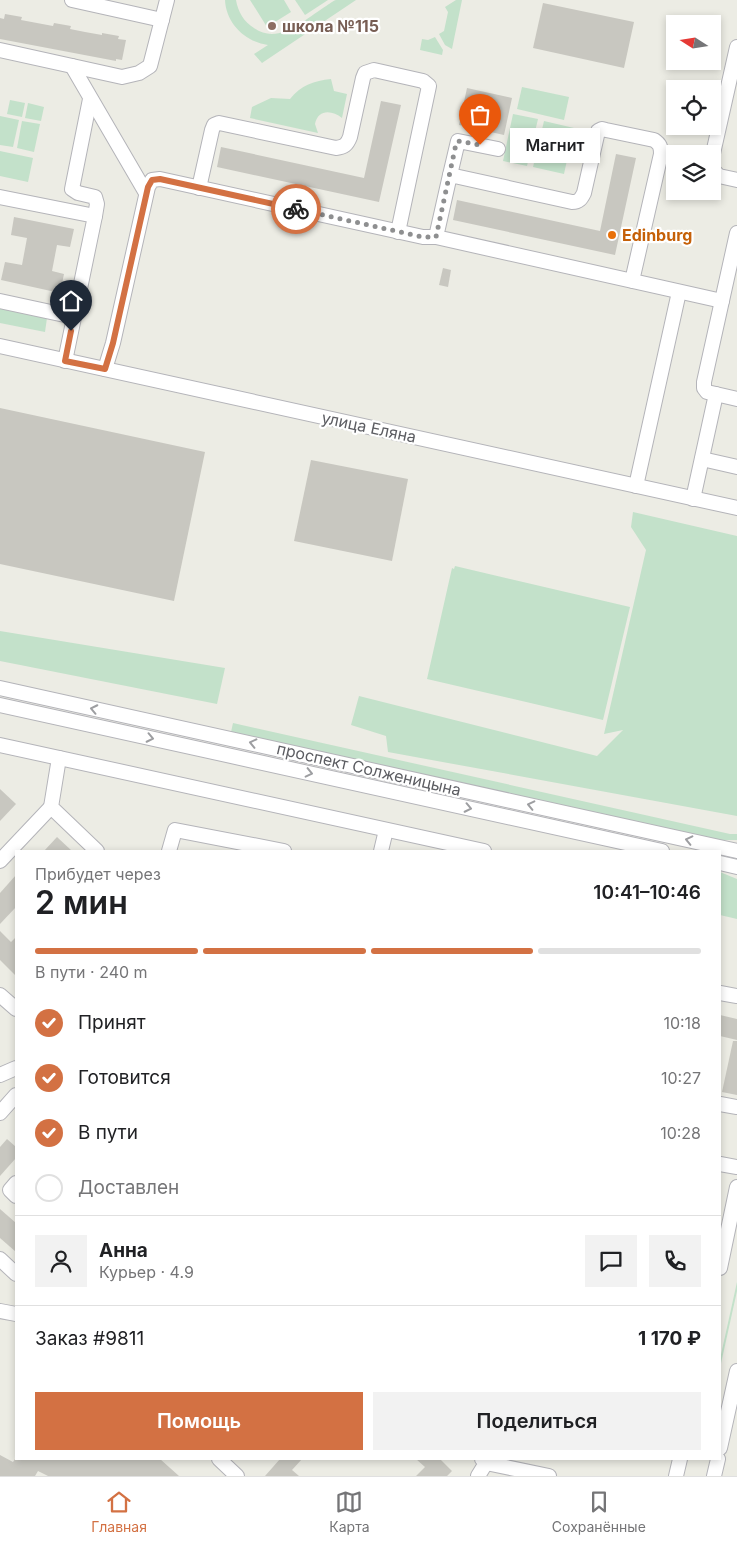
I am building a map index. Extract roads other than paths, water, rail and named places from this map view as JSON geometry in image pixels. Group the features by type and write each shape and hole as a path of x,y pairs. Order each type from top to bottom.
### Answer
{"street":[{"path":"72,0 162,20"},
{"path":"0,50 122,77 139,73 150,66 166,0"},
{"path":"715,145 737,47"},
{"path":"72,66 146,193"},
{"path":"199,188 214,125 225,123 341,148 347,144 350,137 365,73 374,70 390,73 423,81 429,86 398,232"},
{"path":"65,361 97,204 95,198 78,193 72,189 90,99"},
{"path":"450,175 576,202 581,199 584,193 598,131 602,129 654,140 658,143 661,154 632,281"},
{"path":"436,237 458,141 498,149"},
{"path":"721,176 737,180"},
{"path":"105,369 113,343 146,193 149,183 156,179 398,232 423,237 436,237 722,301"},
{"path":"0,197 95,216"},
{"path":"737,233 704,382 704,388 707,392 737,399"},
{"path":"636,486 679,292"},
{"path":"0,301 74,316"},
{"name":"улица Еляна","path":"0,346 737,508"},
{"path":"693,498 716,394"},
{"path":"702,459 737,467"},
{"name":"проспект Солженицына","path":"0,688 737,851"},
{"name":"проспект Солженицына","path":"0,705 637,848 654,850"},
{"path":"0,745 479,850"},
{"path":"0,861 51,807 59,758"},
{"path":"51,807 97,850"},
{"path":"169,850 175,830 279,850"},
{"path":"381,850 386,830"},
{"path":"721,863 736,868"},
{"path":"721,993 737,996"},
{"path":"0,995 15,1008"},
{"path":"0,1075 15,1068"},
{"path":"0,1112 15,1096"},
{"path":"721,1104 737,1108"},
{"path":"721,1164 737,1167"},
{"path":"15,1184 10,1190 15,1195"},
{"path":"721,1263 737,1187"},
{"path":"0,1259 15,1273"},
{"path":"0,1311 15,1314"},
{"path":"721,1443 737,1371"},
{"path":"220,1460 237,1476"},
{"path":"478,1476 485,1460 549,1476"},
{"path":"676,1476 680,1460"},
{"path":"714,1476 718,1460"}],"place":[{"name":"школа №115","path":"272,26"},
{"name":"Магнит","path":"480,145"},
{"name":"Edinburg","path":"612,235"}]}
